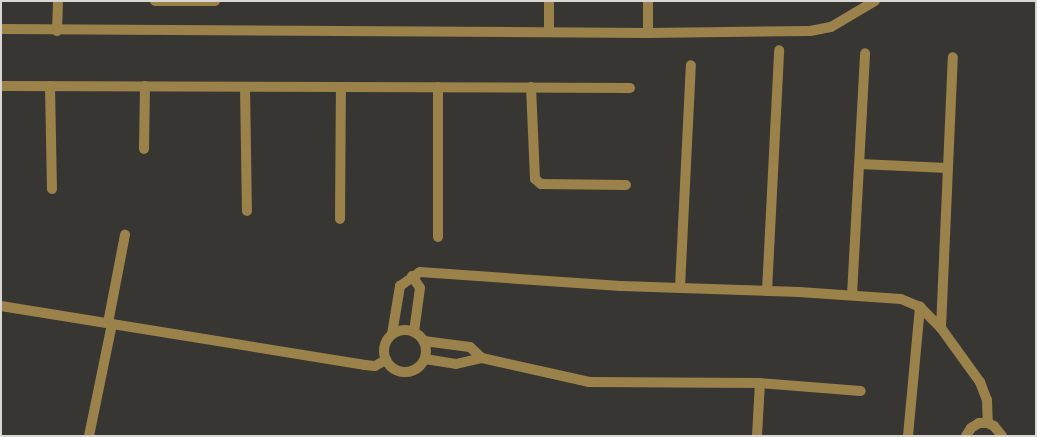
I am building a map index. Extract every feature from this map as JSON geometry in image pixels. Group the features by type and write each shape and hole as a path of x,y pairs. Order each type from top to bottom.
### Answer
{"street":[{"path":"57,31 58,1"},
{"path":"155,1 215,1"},
{"path":"549,1 549,31"},
{"path":"648,1 648,33"},
{"path":"1,29 57,31 549,31 648,33 810,31 832,27 875,1"},
{"path":"767,291 780,50"},
{"path":"852,295 865,53"},
{"path":"941,328 953,57"},
{"path":"680,287 691,65"},
{"path":"1,86 630,88"},
{"path":"50,86 52,190"},
{"path":"144,149 145,86"},
{"path":"245,87 247,211"},
{"path":"340,219 341,87"},
{"path":"438,87 438,237"},
{"path":"531,87 535,179 541,184 626,185"},
{"path":"860,164 947,168"},
{"path":"89,436 125,236"},
{"path":"424,341 425,359 419,367 401,372 392,368 386,360 384,351 386,342 392,334 400,286 412,276 428,272 621,286 767,291 901,299 920,307 941,328 980,382 987,400 988,423"},
{"path":"412,276 420,288 414,332"},
{"path":"1,306 365,366 375,366 386,360"},
{"path":"908,436 920,307"},
{"path":"392,334 407,330 414,332 424,341 470,347 482,358"},
{"path":"425,359 456,364 482,358 590,382 760,383 861,391"},
{"path":"757,436 760,383"},
{"path":"966,436 971,428 979,423 988,423 994,426 1002,436"}]}
